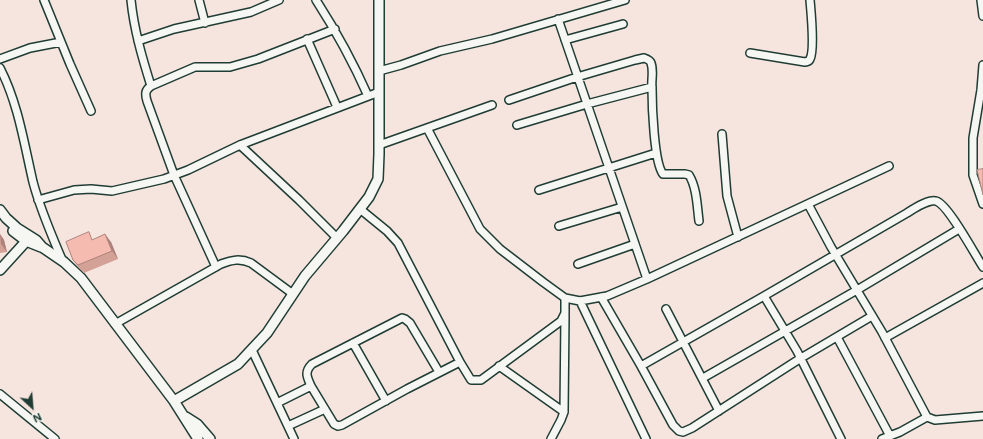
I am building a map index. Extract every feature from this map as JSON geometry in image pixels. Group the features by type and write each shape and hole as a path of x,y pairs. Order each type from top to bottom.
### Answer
{"street":[{"path":"44,0 91,111"},
{"path":"131,0 133,21 151,86"},
{"path":"199,0 205,23"},
{"path":"138,41 174,29 251,12 279,0"},
{"path":"316,0 335,28 368,96"},
{"path":"174,401 238,364 252,350 267,333 305,276 369,197 378,179 379,0"},
{"path":"379,71 440,51 492,39 625,0"},
{"path":"750,53 805,62 809,61 812,47 810,0"},
{"path":"982,4 983,16"},
{"path":"558,19 647,280"},
{"path":"565,40 623,24"},
{"path":"216,267 174,175 145,95 147,89 195,67 230,67 258,59 335,28"},
{"path":"307,39 337,107"},
{"path":"0,59 30,48 61,42"},
{"path":"509,100 578,77 644,58 650,60 652,64 656,153 660,171 663,174 689,175 695,190 699,221"},
{"path":"983,65 981,90 973,138 973,175 983,204"},
{"path":"0,68 13,96 38,200 64,262"},
{"path":"517,125 586,104 652,87"},
{"path":"38,200 83,189 112,191 152,183 174,175 240,145 379,92"},
{"path":"379,145 492,104"},
{"path":"427,128 480,229 500,249 565,298 580,301 607,296 647,280 889,166"},
{"path":"722,134 727,196 738,237"},
{"path":"240,145 337,238"},
{"path":"539,190 656,153"},
{"path":"641,366 929,201 935,201 941,204 950,214 983,267"},
{"path":"808,204 885,338 927,418"},
{"path":"559,226 622,207"},
{"path":"360,209 387,231 398,244 468,378 474,381 481,380 561,321 565,313"},
{"path":"0,210 6,218 28,239"},
{"path":"0,219 64,262 81,278 185,416 190,428 198,439"},
{"path":"703,378 857,290 959,229"},
{"path":"0,270 28,239"},
{"path":"578,264 635,244"},
{"path":"115,324 231,260 246,260 293,294"},
{"path":"885,338 983,283"},
{"path":"764,296 800,358 841,439"},
{"path":"601,297 673,425 679,431 683,432 719,411 800,358 872,316"},
{"path":"551,439 564,412 565,298"},
{"path":"580,301 646,439"},
{"path":"666,309 719,411"},
{"path":"439,372 410,323 405,319 399,319 312,364 308,368 306,375 334,424 338,426 460,362"},
{"path":"837,337 890,436"},
{"path":"353,343 386,400"},
{"path":"252,350 294,439"},
{"path":"500,366 564,412"},
{"path":"277,402 311,386"},
{"path":"0,394 55,439"},
{"path":"288,426 325,409"},
{"path":"185,416 197,424 210,439"},
{"path":"882,439 927,418 935,420 983,416"}],"building":[{"path":"983,169 983,195 977,170"},
{"path":"89,232 92,240 105,234 112,251 78,265 73,260 66,242"}]}
